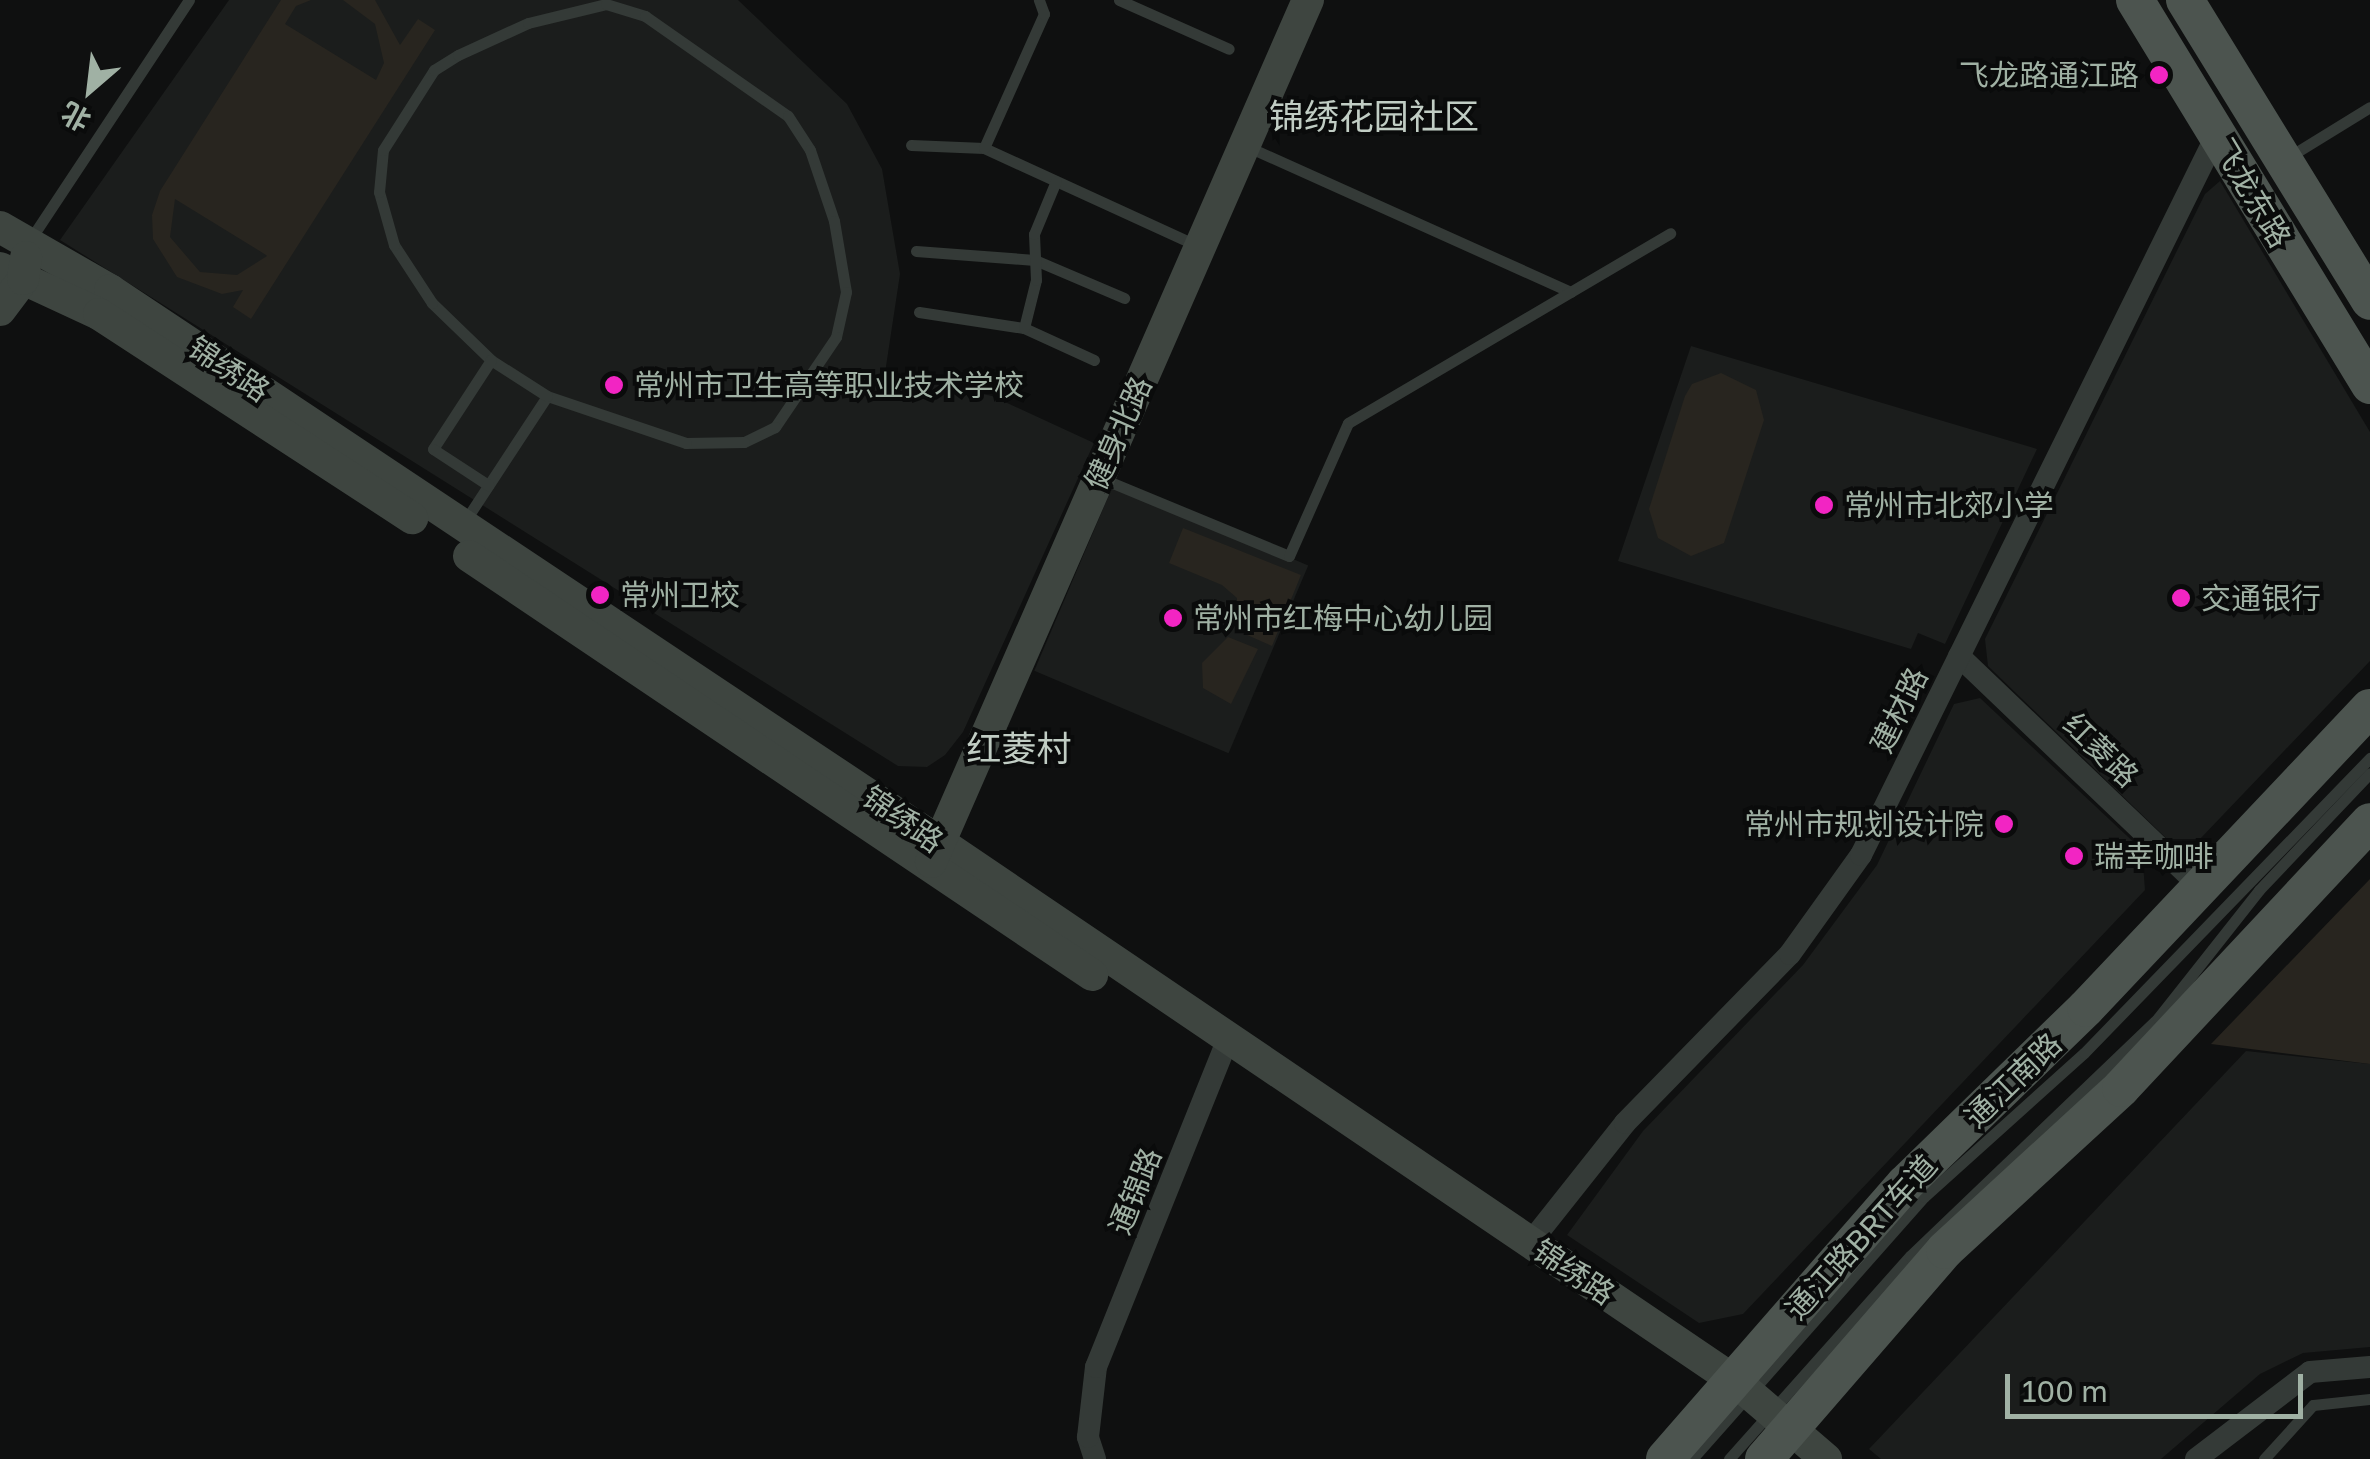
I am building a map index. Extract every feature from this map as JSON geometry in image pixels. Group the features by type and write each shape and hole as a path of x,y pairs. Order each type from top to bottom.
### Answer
{"main road":[{"name":"飞龙东路","path":"2135,0 2370,385"},
{"name":"飞龙东路","path":"2185,0 2370,301"},
{"name":"通江南路","path":"1764,1459 1756,1405 1905,1184 2201,887 2367,708"},
{"name":"通江南路","path":"1664,1459 1756,1405 1945,1250 2121,1088 2370,822"}],"street":[{"name":"健身北路","path":"934,854 1308,0"},
{"name":"建材路","path":"1530,1243 1624,1123 1810,926 1862,855 2216,134"},
{"path":"0,310 10,254"},
{"name":"锦绣路","path":"10,254 110,290 463,524 934,854"},
{"name":"锦绣路","path":"10,254 1530,1243 1826,1459"},
{"name":"红菱路","path":"1959,656 2201,887"},
{"name":"锦绣路","path":"1225,1046 1756,1405"},
{"name":"通锦路","path":"1095,1459 1088,1437 1096,1367 1225,1046"},
{"path":"2196,1459 2276,1391 2310,1372 2370,1367"}],"lane":[{"path":"10,254 189,0"},
{"path":"984,148 1044,14 1039,0"},
{"path":"1118,0 1229,49"},
{"path":"606,4 644,16 788,116 810,150 834,222 846,292 836,337 776,427 744,442 686,443 547,396 492,360 432,303 394,245 379,192 383,150 434,70 528,23 606,4"},
{"path":"2283,160 2370,107"},
{"path":"1244,145 1571,292"},
{"path":"912,146 984,148 1200,246"},
{"path":"1024,328 1035,260 1034,234 1056,181"},
{"path":"1099,478 1289,556 1348,424 1670,233"},
{"path":"916,250 1035,260 1124,298"},
{"path":"919,312 1024,328 1094,360"},
{"path":"488,485 433,449 492,360"},
{"path":"463,524 547,396"},
{"name":"通江路BRT车道","path":"1729,1459 1756,1405 1924,1197 2084,1052 2370,758"},
{"name":"通江路BRT车道","path":"1692,1459 1756,1405 2158,1018 2259,890 2370,773"},
{"path":"2264,1459 2313,1404 2370,1399"}],"shaded area":[{"name":"常州市卫生高等职业技术学校","path":"229,0 738,0 847,104 882,169 900,274 885,373 992,396 1094,443 963,732 945,755 927,767 898,766 60,240"},
{"path":"281,0 311,0 296,6 285,24 376,80 384,63 375,24 343,0 375,0 400,45 418,19 435,30 251,319 233,307 243,290 222,294 177,277 153,239 152,215 160,191","holes":["175,199 267,256 237,275 200,272 170,237"]},
{"path":"2220,181 2370,432 2370,661 2200,839 2167,839 1988,666 1985,639 2205,194"},
{"name":"常州市北郊小学","path":"1691,346 2037,449 1945,644 1918,633 1911,649 1618,561"},
{"path":"1721,373 1756,390 1764,420 1724,543 1691,556 1658,538 1649,509 1685,396 1692,384"},
{"name":"常州市红梅中心幼儿园","path":"1114,483 1308,565 1229,753 1034,671"},
{"path":"1183,528 1301,575 1272,646 1236,630 1237,598 1222,585 1169,563"},
{"path":"1228,637 1258,649 1231,704 1203,688 1202,663"},
{"path":"1980,698 2142,850 2145,890 1743,1314 1699,1323 1567,1235 1643,1131 1803,965 1877,865 1954,704"},
{"path":"2370,879 2370,1064 2211,1044"},
{"path":"2246,1051 2370,1064 2370,1347 2303,1353 2260,1374 2161,1459 1881,1459 1869,1449"}],"place":[{"name":"飞龙路通江路","path":"2159,75"},
{"name":"常州市卫生高等职业技术学校","path":"614,385"},
{"name":"常州市北郊小学","path":"1824,505"},
{"name":"常州卫校","path":"600,595"},
{"name":"交通银行","path":"2181,598"},
{"name":"常州市红梅中心幼儿园","path":"1173,618"},
{"name":"常州市规划设计院","path":"2004,824"},
{"name":"瑞幸咖啡","path":"2074,856"}],"district":[{"name":"锦绣花园社区","path":"1374,116"},
{"name":"红菱村","path":"1019,748"}]}
